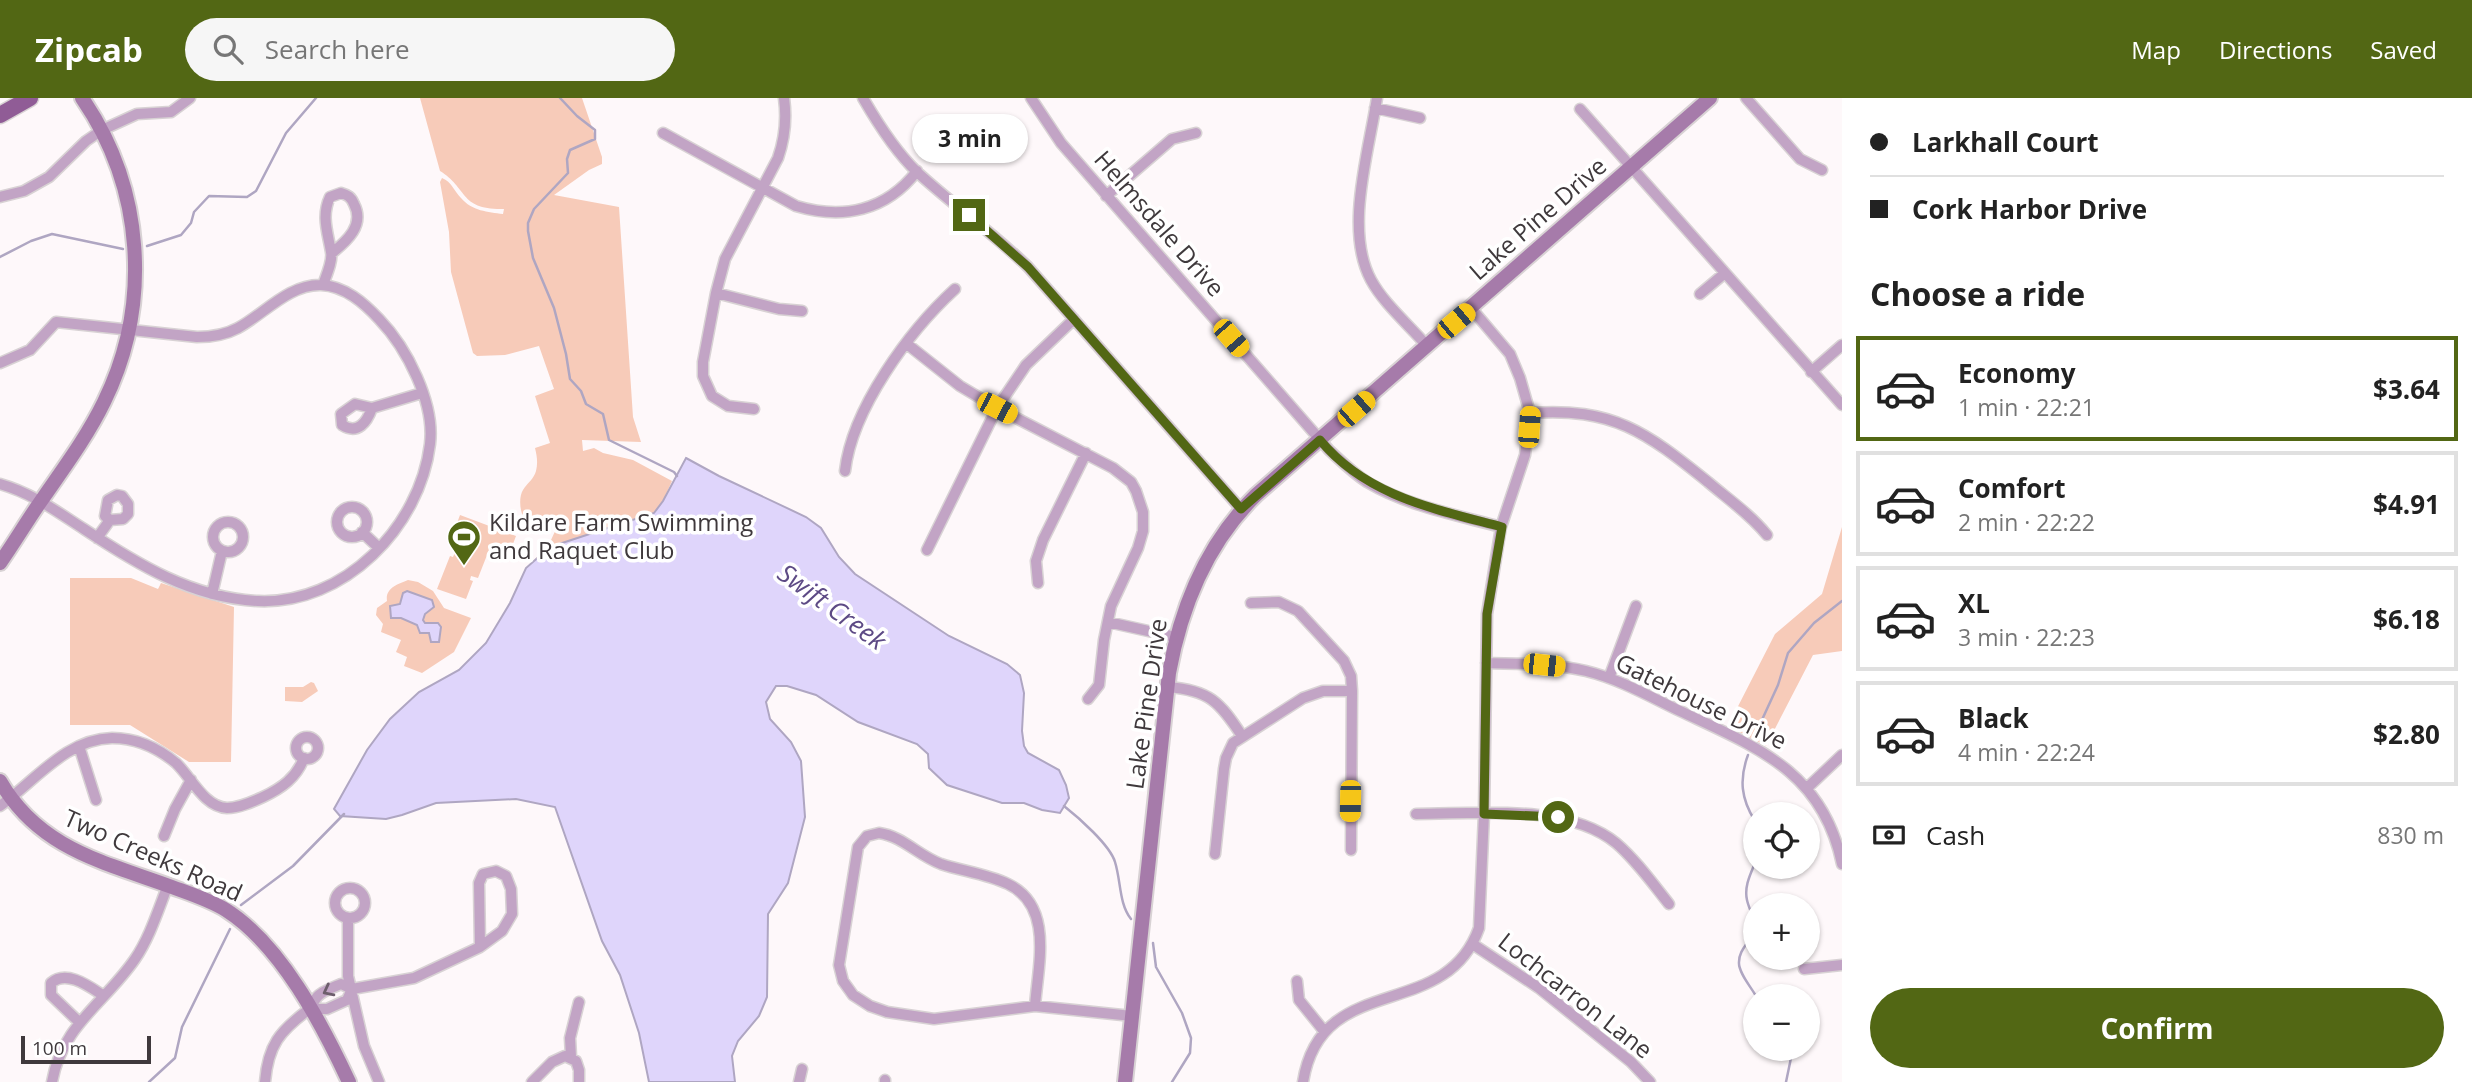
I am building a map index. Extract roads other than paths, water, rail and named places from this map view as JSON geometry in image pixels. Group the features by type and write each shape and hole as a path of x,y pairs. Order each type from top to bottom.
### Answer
{"main road":[{"path":"0,115 30,98"}],"street":[{"path":"0,563 90,429 119,366 130,330 135,276 132,220 119,171 102,130 82,98"},
{"path":"0,197 24,191 49,177 86,141 102,130 137,114 171,112 190,98"},
{"path":"754,409 728,407 712,396 702,376 703,362 725,259 782,145 786,116 784,98"},
{"path":"863,98 897,150 917,172 1016,255 1241,509"},
{"name":"Helmsdale Drive","path":"1031,98 1061,144 1320,440 1352,471 1383,490 1414,503 1502,527"},
{"name":"Lake Pine Drive","path":"1125,1082 1175,637 1200,571 1241,509 1710,98"},
{"path":"1745,98 1800,159 1822,170"},
{"path":"1420,118 1376,103 1358,218 1359,244 1366,271 1377,290 1427,346"},
{"path":"1580,109 1842,405"},
{"path":"663,134 762,188 815,211 847,213 862,210 894,195 917,172"},
{"path":"1106,196 1172,139 1196,134"},
{"path":"323,285 332,253 352,233 357,220 353,200 341,193 330,197 326,211 326,234 332,253"},
{"path":"1700,294 1725,273"},
{"path":"0,363 30,350 56,322 197,337 218,336 236,329 295,291 308,286 323,285 351,295 386,326 408,359 422,393 430,429 425,465 418,487 396,527 362,565 342,580 303,596 262,601 212,594 163,577 29,493 0,484"},
{"path":"845,471 853,436 885,373 940,303 955,289"},
{"path":"716,293 779,309 802,311"},
{"path":"1303,1082 1311,1052 1324,1031 1363,1006 1440,978 1464,959 1474,945 1482,913 1488,600 1502,527 1528,442 1530,413 1510,355 1471,309"},
{"path":"927,550 997,408 1026,365 1074,319"},
{"path":"907,344 960,386 997,408 1087,453 1131,482 1143,512 1143,531 1111,606 1099,685 1088,699"},
{"path":"1811,372 1842,345"},
{"path":"372,408 422,393"},
{"path":"1530,413 1579,412 1636,429 1677,457 1756,522 1767,535"},
{"path":"1038,583 1035,561 1087,453"},
{"path":"97,538 110,520"},
{"path":"362,532 379,548"},
{"path":"212,594 222,551"},
{"path":"1251,603 1279,602 1298,611 1344,661 1351,676 1350,850"},
{"path":"1609,678 1636,606"},
{"path":"1108,622 1175,637"},
{"name":"Gatehouse Drive","path":"1486,663 1566,667 1609,678 1772,757 1807,789 1826,818 1842,864"},
{"path":"1168,687 1198,691 1210,697 1225,709 1242,736"},
{"path":"1215,854 1226,758 1230,748 1242,736 1303,698 1323,691 1352,691"},
{"path":"5,803 46,768 79,746 106,739 136,741 161,751 177,764 206,798 225,808 238,806 281,788 299,771 304,758"},
{"path":"79,746 96,800"},
{"path":"1807,789 1842,755"},
{"path":"164,836 191,780"},
{"name":"Two Creeks Road","path":"0,781 5,803 63,845 96,861 213,903 242,921 272,953 310,1009 349,1082"},
{"path":"1416,814 1558,817 1596,830 1618,845 1670,904"},
{"path":"1035,1006 1040,936 1037,917 1022,893 999,880 936,863 886,834 872,834 863,839 858,847 839,965 843,981 853,995 870,1006 887,1012 934,1020 1035,1006 1132,1016"},
{"path":"265,1082 268,1060 278,1038 291,1021 310,1009 318,995 341,984 352,989 414,978 480,947 502,931 512,914 512,896 506,876 496,871 483,874 479,883 480,947"},
{"path":"52,1082 60,1054 79,1022 136,959 168,885"},
{"path":"348,918 348,976 364,1046 379,1082"},
{"name":"Lochcarron Lane","path":"1474,945 1539,988 1632,1062 1650,1082"},
{"path":"1820,967 1842,965"},
{"path":"79,1022 51,995 49,989 54,980 75,980 104,996"},
{"path":"1297,981 1299,1000 1324,1031"},
{"path":"310,1009 327,1009 347,1000 352,989"},
{"path":"571,1057 570,1038 579,1002"},
{"path":"532,1082 552,1062 565,1056 576,1061 579,1082"},
{"path":"799,1082 802,1069"}],"water":[{"path":"686,458 806,517 821,528 839,557 855,574 949,636 1007,664 1020,675 1024,693 1024,746 1028,753 1059,770 1069,798 1060,813 1024,803 1002,803 947,785 929,768 928,754 917,744 858,722 816,695 787,686 776,686 766,702 770,719 791,742 801,761 805,817 788,883 768,914 767,997 759,1016 738,1041 732,1056 735,1082 649,1082 639,1033 620,975 602,941 555,807 516,799 436,803 386,819 340,816 334,809 367,750 390,719 419,692 459,670 486,643 510,603 526,568 550,547 654,513"},
{"path":"407,591 432,600 434,607 425,614 423,620 425,623 438,623 441,627 439,642 431,642 429,633 420,633 417,625 401,618 391,618 390,606 400,604 403,593"}],"waterway":[{"path":"147,246 181,235 191,223 194,212 209,196 247,197 256,191 286,133 316,98"},
{"name":"Swift Creek","path":"560,98 595,130 595,139 570,150 567,159 568,173 534,209 528,223 528,231 533,258 554,308 570,379 581,391 586,404 603,414 609,440 674,472 677,476"},
{"path":"0,257 52,234 123,249"},
{"path":"1755,735 1778,685 1788,653 1814,623 1842,601"},
{"path":"1746,802 1743,772 1748,755"},
{"name":"Swift Creek","path":"1064,806 1093,832 1112,855 1124,906 1131,919"},
{"path":"241,905 293,866 344,814"},
{"path":"1749,879 1747,900 1754,928 1739,962 1749,984"},
{"path":"149,1082 175,1058 182,1027 230,929"},
{"name":"Swift Creek","path":"1153,943 1156,967 1182,1013 1191,1038 1190,1053 1172,1082"},
{"path":"1786,1082 1790,1061"}],"place":[{"name":"Kildare Farm Swimming and Raquet Club","path":"464,567"}]}
